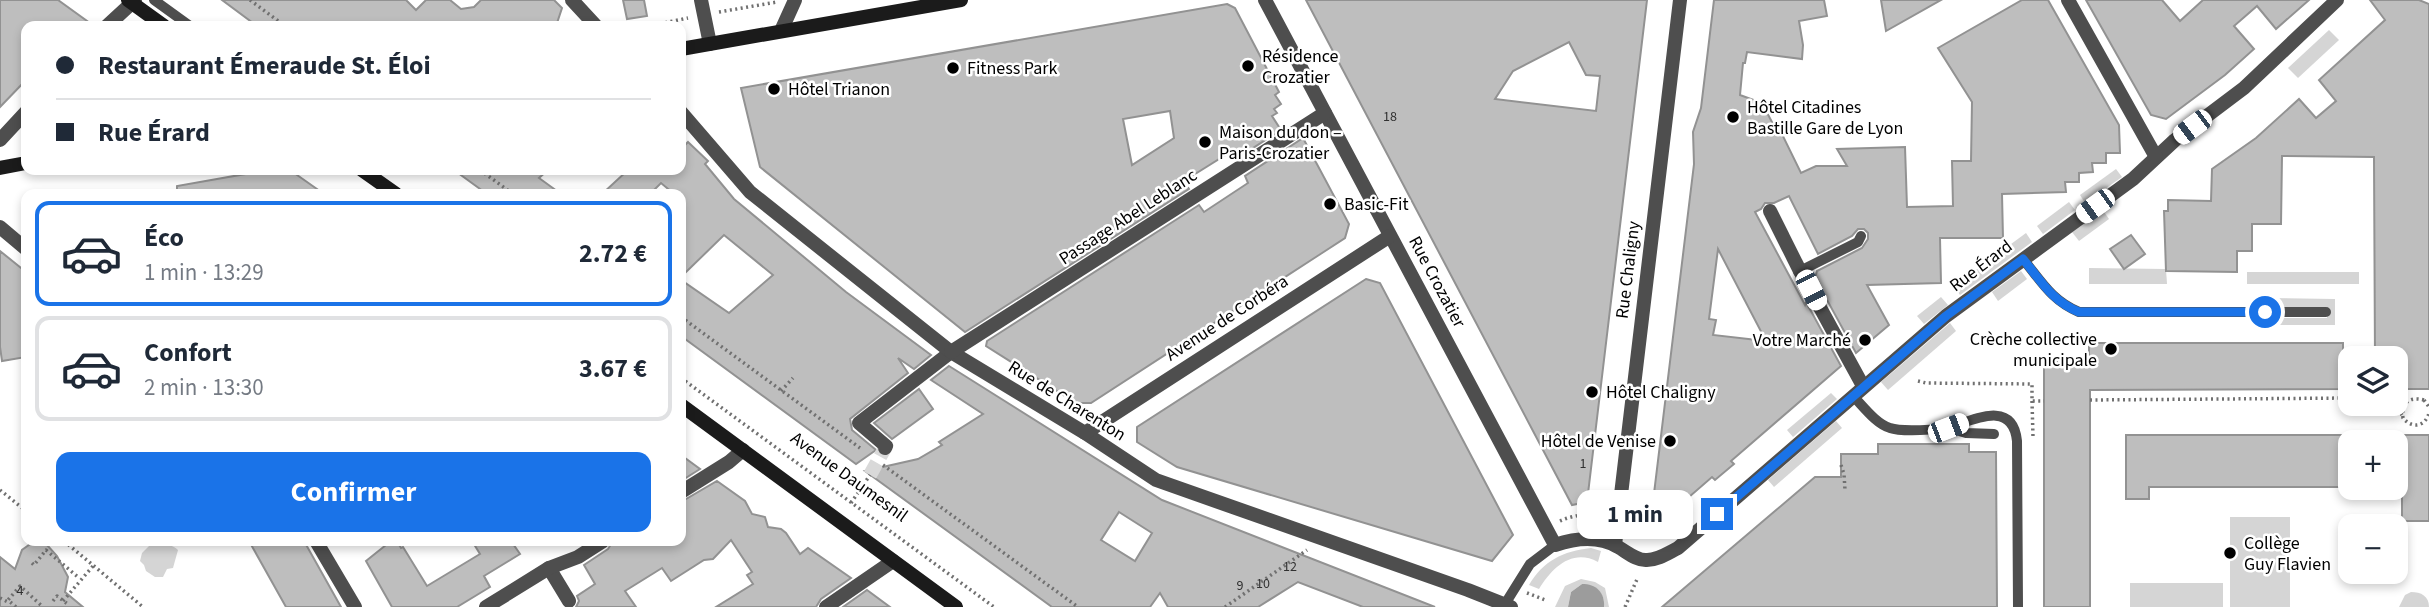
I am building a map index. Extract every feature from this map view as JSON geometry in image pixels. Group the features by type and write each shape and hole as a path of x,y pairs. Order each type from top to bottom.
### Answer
{"main road":[{"path":"686,48 961,0"},
{"path":"131,1 157,21"},
{"path":"0,168 21,164"},
{"path":"369,175 389,189"},
{"path":"686,409 956,607"}],"street":[{"path":"572,0 591,21"},
{"path":"701,0 710,44"},
{"path":"780,31 795,0"},
{"name":"Rue Crozatier","path":"1265,0 1555,545"},
{"name":"Rue Chaligny","path":"1615,545 1680,0"},
{"path":"2067,0 2156,157"},
{"name":"Rue Érard","path":"1646,561 1678,548 1946,316 2133,179 2156,157 2244,88 2337,0"},
{"path":"112,21 131,1"},
{"name":"Passage Abel Leblanc","path":"885,448 886,446 859,423 951,352 1325,113"},
{"path":"0,140 21,117"},
{"name":"Rue de Charenton","path":"686,118 750,192 951,352 1085,433 1156,481 1505,606"},
{"path":"1770,211 1858,391"},
{"path":"0,227 21,245"},
{"name":"Avenue de Corbéra","path":"1085,433 1390,236"},
{"path":"686,489 743,450"},
{"path":"1555,545 1571,539 1599,539 1646,561"},
{"path":"319,546 355,607"},
{"path":"486,607 549,568 578,557 595,546"},
{"path":"826,607 893,561"},
{"path":"549,568 569,601"}],"lane":[{"path":"154,0 183,21"},
{"path":"1801,271 1858,242 1861,236"},
{"path":"2023,259 2049,292 2064,306 2079,312 2326,312"},
{"path":"1858,391 1888,428 1897,430 1948,428 1986,415 2001,416 2008,421 2016,434 2018,607"},
{"path":"1948,428 1966,433 1994,434"},
{"path":"1505,606 1530,564 1555,545"}],"path":[{"path":"250,0 278,21"},
{"path":"717,12 784,1"},
{"path":"673,21 693,17"},
{"path":"487,175 506,189"},
{"path":"781,391 793,378"},
{"path":"1918,381 2032,384 2032,401 2044,401"},
{"name":"Avenue Daumesnil","path":"686,382 995,607"},
{"path":"2090,400 2338,398"},
{"path":"2411,399 2424,400 2428,406 2427,420 2420,425 2413,425 2403,418 2402,410 2411,399"},
{"path":"2402,416 2408,425 2421,426 2429,415"},
{"path":"1841,465 1845,489"},
{"path":"851,503 870,475"},
{"path":"0,490 21,507"},
{"path":"1558,522 1568,517 1593,514 1608,517"},
{"path":"1226,607 1323,539"},
{"path":"70,546 143,607"},
{"path":"51,552 40,556 34,562 46,550 78,577"},
{"path":"1625,607 1646,561"},
{"path":"63,601 93,566"},
{"path":"16,607 8,600 20,586 42,607"},
{"path":"1525,593 1545,600"},
{"path":"53,601 57,596 69,606"},
{"path":"0,598 16,607"}],"shaded area":[{"path":"2329,30 2339,40 2298,78 2288,68"},
{"path":"2116,169 2122,177 2085,203 2080,195"},
{"path":"2069,202 2075,210 2043,234 2037,226"},
{"path":"2102,209 2109,219 2079,241 2072,232"},
{"path":"2026,233 2032,242 1960,295 1954,286"},
{"path":"2089,268 2166,269 2167,284 2089,284"},
{"path":"2021,271 2027,279 1998,301 1992,292"},
{"path":"2247,272 2359,272 2359,284 2247,284"},
{"path":"1941,297 1948,305 1924,324 1917,316"},
{"path":"2264,298 2335,299 2335,325 2265,325 2265,318 2327,318 2327,307 2265,307"},
{"path":"1950,323 1956,331 1888,390 1881,382"},
{"path":"1831,393 1837,399 1793,437 1787,430"},
{"path":"1836,421 1842,428 1774,487 1768,480"},
{"path":"2230,517 2290,517 2290,607 2230,607"},
{"path":"149,546 171,546 178,550 173,568 167,569 163,577 155,577 146,571 140,561 142,553"},
{"path":"1591,548 1601,551 1598,562 1580,557 1571,559 1550,574 1539,589 1529,585 1547,564 1555,559"},
{"path":"1581,579 1595,582 1605,588 1609,607 1604,607 1599,591 1582,584 1571,592 1568,607 1555,607 1565,586"},
{"path":"2130,583 2223,583 2223,607 2130,607"},
{"path":"1582,584 1599,590 1604,607 1568,607 1571,592"},
{"path":"2411,592 2424,595 2429,607 2399,607 2405,595"}],"building":[{"path":"0,0 58,0 87,21 21,21 21,85 0,107"},
{"path":"222,0 406,0 416,10 426,0 450,0 461,9 474,7 481,0 554,0 562,8 558,21 250,21"},
{"path":"623,0 644,0 647,16 627,19"},
{"path":"1306,0 1647,0 1587,502 1572,505","holes":["1569,42 1586,75 1600,76 1596,111 1495,99 1513,71"]},
{"path":"1714,0 1824,0 1827,16 1799,21 1802,59 1747,52 1743,63 1740,95 1762,103 1773,124 1776,122 1801,173 1816,166 1847,166 1837,149 1905,147 1907,207 1953,206 1952,161 1971,161 1972,102 1938,48 2022,0 2048,0 2119,125 2120,153 2106,153 2106,163 2092,163 2093,172 2079,173 2079,182 2065,182 2066,192 2002,194 2003,238 1940,238 1941,283 1867,285 1889,325 1856,353 1815,278 1817,271 1862,248 1868,239 1868,233 1864,229 1858,229 1852,236 1818,254 1789,196 1774,203 1765,203 1755,212 1841,366 1731,461 1734,464 1715,480 1712,477 1666,517 1652,510 1694,164 1693,132 1701,108","holes":["1718,249 1766,341 1713,335 1716,320 1709,319"]},
{"path":"1881,0 1941,0 1886,31"},
{"path":"2086,0 2162,0 2180,21 2203,0 2309,0 2276,29 2257,6 2234,26 2254,49 2225,75 2166,119 2151,115"},
{"path":"2370,0 2419,0 2429,4 2429,389 2408,389 2408,346 2375,346 2374,157 2282,156 2281,224 2252,224 2252,251 2237,251 2237,272 2166,271 2164,211 2168,211 2168,200 2211,201 2212,169 2256,138 2299,99 2316,118 2336,101 2319,80 2385,20"},
{"path":"1227,4 1235,8 1279,92 1275,95 1281,104 1274,109 1277,113 1272,116 1281,130 1236,159 1232,151 1184,181 1189,189 965,332 760,167 741,88","holes":["1170,111 1174,138 1132,165 1123,119"]},
{"path":"1303,138 1349,224 1345,238 1091,403 1076,403 986,346 987,341 1199,205 1204,212 1248,183 1245,176"},
{"path":"688,142 708,161 705,164 734,199 846,292 931,355 914,369 898,358 908,373 850,419 852,430 876,450 856,464 686,340 686,283 729,313 773,275 724,235 686,272 686,189 668,189 661,183 655,189 607,189 623,175 686,175"},
{"path":"240,175 297,175 317,189 177,189 177,186"},
{"path":"461,175 542,175 539,178 554,189 480,189"},
{"path":"2131,235 2145,254 2124,269 2110,249"},
{"path":"0,251 21,268 21,358 2,361"},
{"path":"1366,279 1380,283 1513,535 1492,561 1177,467 1137,442 1137,427"},
{"path":"2089,343 2343,343 2343,346 2338,346 2338,389 2090,390 2090,607 2044,607 2044,362 2089,361"},
{"path":"949,366 1162,500 1435,607 1363,607 1298,582 1258,607 1168,607 1160,593 1150,607 1052,607 865,471 918,459 942,445 939,442 983,414 931,380","holes":["1119,512 1152,533 1135,561 1101,540"]},
{"path":"919,389 933,409 892,439 874,423"},
{"path":"2126,435 2338,435 2338,487 2149,487 2149,499 2126,499"},
{"path":"2408,435 2429,435 2429,521 2408,521 2408,514 2402,514 2402,500 2408,500"},
{"path":"1878,444 1969,444 1969,452 1996,452 1997,607 1662,607 1815,477 1841,477 1841,454 1878,454"},
{"path":"686,459 700,469 686,478"},
{"path":"717,481 745,501 752,514 765,517 768,527 781,529 786,533 800,554 808,548 851,578 821,599 816,607 716,607 753,584 747,575 752,572 731,540 713,559 704,560 671,581 662,568 625,591 636,607 576,607 579,601 577,596 595,584 584,565 610,546 686,546 686,499"},
{"path":"28,546 48,546 57,556 68,577 65,592 83,607 0,607 0,557 15,569 22,550"},
{"path":"252,546 307,546 341,607 286,607"},
{"path":"385,546 403,547 427,586 480,554 475,546 514,546 520,554 484,576 490,587 457,607 392,607 366,561"},
{"path":"867,590 890,607 843,607"}],"tunnel":[{"path":"870,475 885,448"}],"place":[{"name":"Résidence Crozatier","path":"1248,66"},
{"name":"Fitness Park","path":"953,68"},
{"name":"Hôtel Trianon","path":"774,89"},
{"name":"Hôtel Citadines Bastille Gare de Lyon","path":"1733,117"},
{"name":"Maison du don – Paris-Crozatier","path":"1205,142"},
{"name":"Basic-Fit","path":"1330,204"},
{"name":"Votre Marché","path":"1865,340"},
{"name":"Crèche collective municipale","path":"2111,349"},
{"name":"Hôtel Chaligny","path":"1592,392"},
{"name":"Hôtel de Venise","path":"1670,441"},
{"name":"Collège Guy Flavien","path":"2230,553"}],"route":[{"path":"1717,514 1946,316 2023,259 2049,292 2064,306 2079,312 2265,312"}]}
